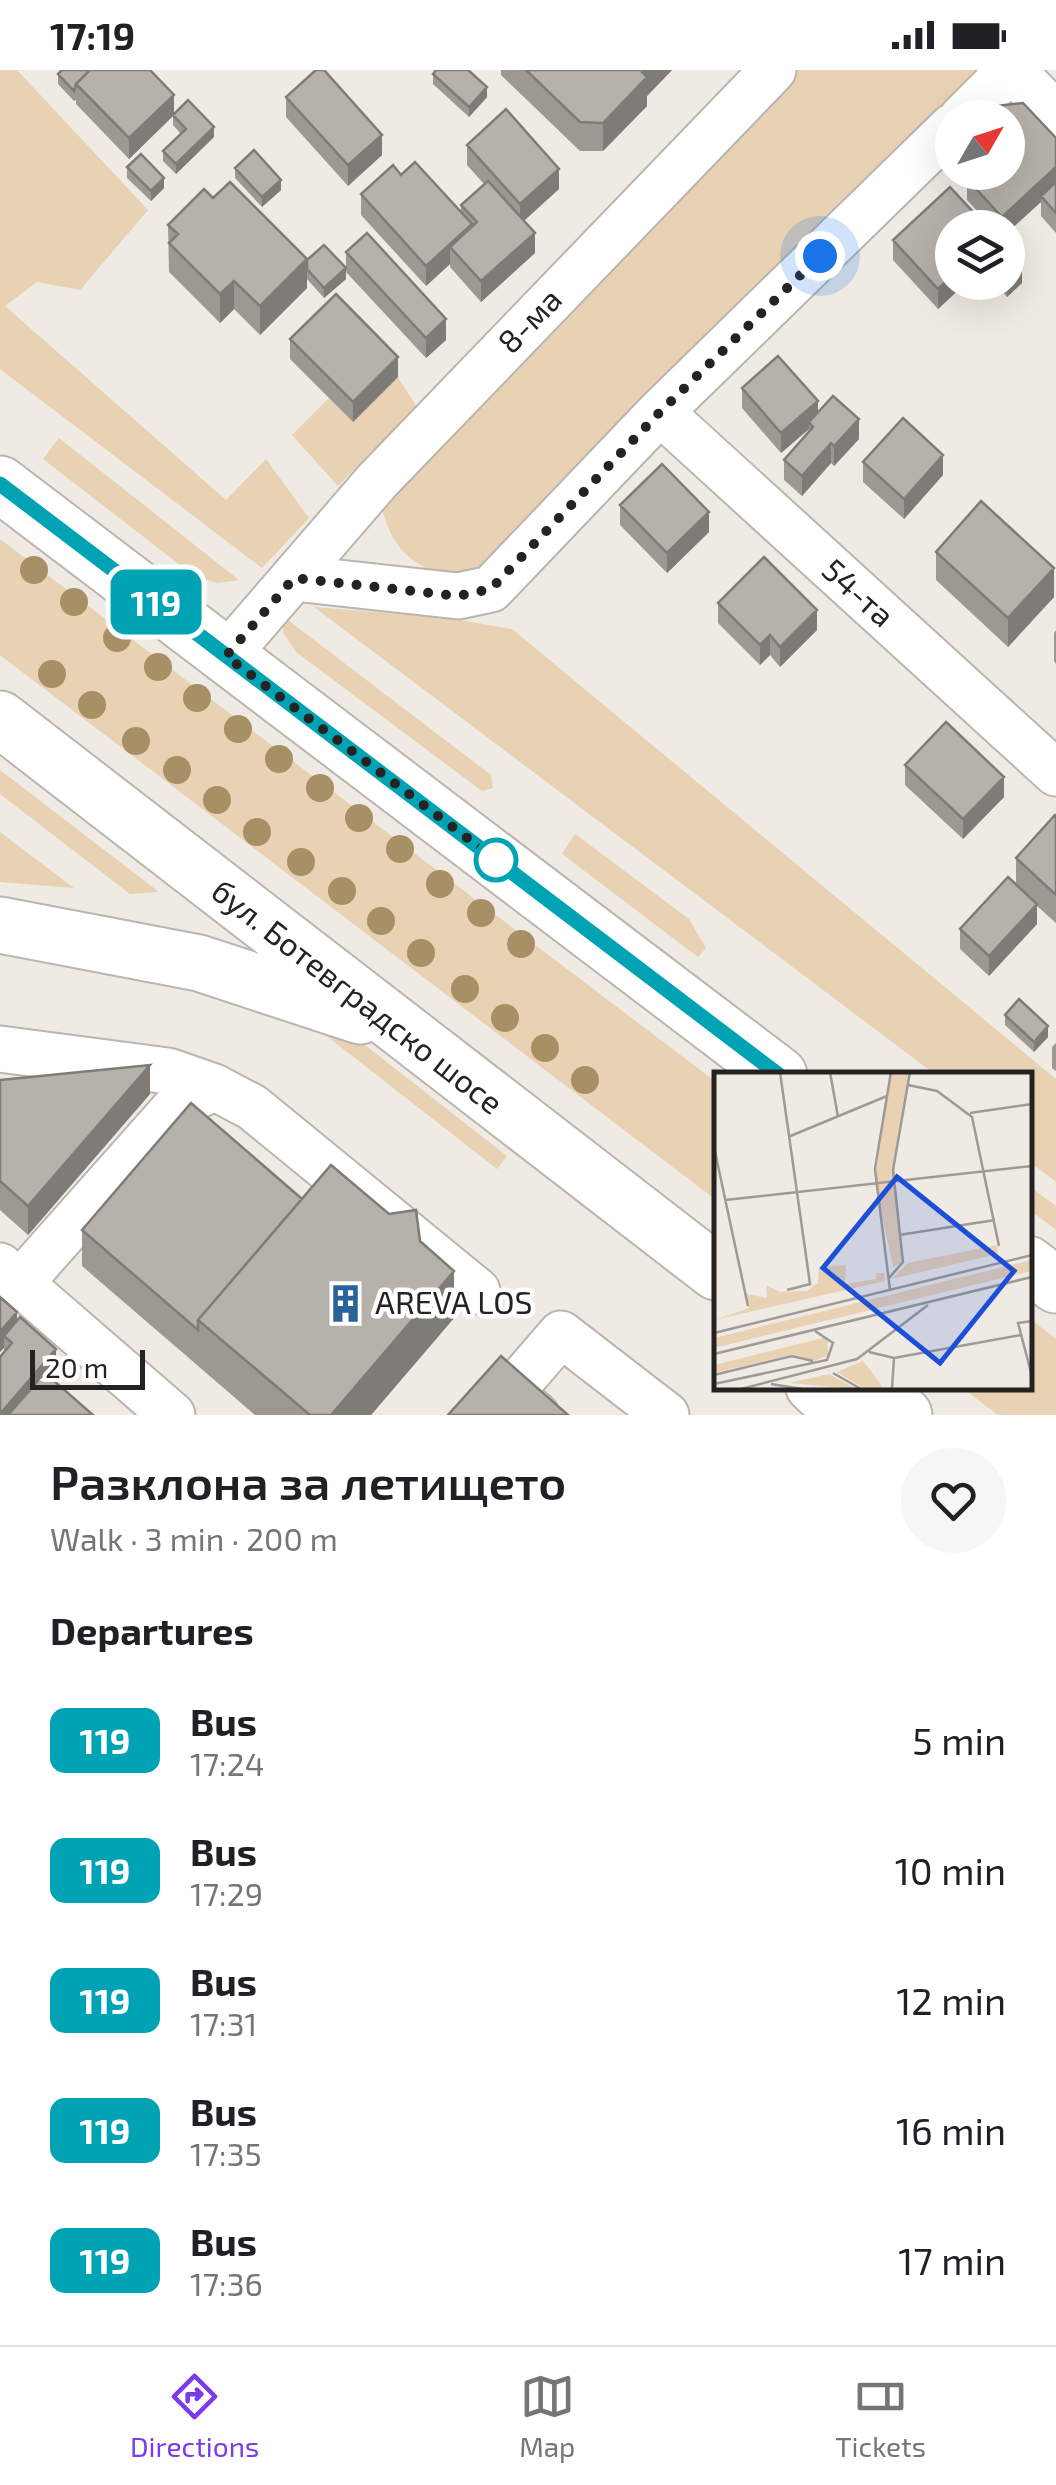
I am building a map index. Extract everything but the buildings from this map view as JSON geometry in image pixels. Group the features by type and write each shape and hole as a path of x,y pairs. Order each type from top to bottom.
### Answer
{"main road":[{"path":"0,484 775,1072"},
{"name":"бул. Ботевградско шосе","path":"0,720 714,1270"},
{"path":"0,925 199,962 396,1028"},
{"path":"1031,1266 1056,1285"},
{"path":"871,1390 904,1415"}],"street":[{"name":"8-ма","path":"226,656 378,480 774,70"},
{"path":"980,100 1011,70 1056,115"},
{"path":"294,578 458,596 491,589 660,412 935,143"},
{"name":"54-та","path":"660,412 1056,773"},
{"path":"0,1049 168,1071 252,1107 477,1292"},
{"path":"172,1415 10,1275 176,1107 214,1088"},
{"path":"536,1415 510,1393 560,1334 666,1415"},
{"path":"812,1390 838,1415"}],"shaded area":[{"path":"0,70 17,70 148,210 80,290 37,282 5,306 226,500 266,459 309,518 262,568 0,369"},
{"path":"773,70 1010,70 980,100 935,100 935,145 491,589 444,575 411,558 389,530 377,481"},
{"path":"398,377 416,406 338,486 292,435 329,398 353,422"},
{"path":"59,438 239,580 217,583 193,575 43,459"},
{"path":"0,539 714,1080 714,1198 0,655"},
{"path":"314,607 448,618 512,629 1056,1079 1056,1182 1031,1163 1031,1072 932,1072"},
{"path":"284,617 491,775 493,788 482,791 296,652 283,632"},
{"path":"0,770 159,892 130,894 0,794"},
{"path":"0,832 74,888 0,882"},
{"path":"575,834 689,919 706,948 698,957 562,854"},
{"path":"301,1016 356,1038 507,1156 497,1169"},
{"path":"1031,1187 1056,1206 1056,1230 1031,1211"},
{"path":"1031,1320 1056,1339 1056,1415 998,1415 965,1390 1031,1390"}],"bus line":[{"name":"119","path":"0,484 775,1072"}],"place":[{"name":"AREVA LOS","path":"345,1303"}],"route":[{"path":"496,860 503,865 226,656 294,578 458,596 491,589 660,412 820,256"}]}
